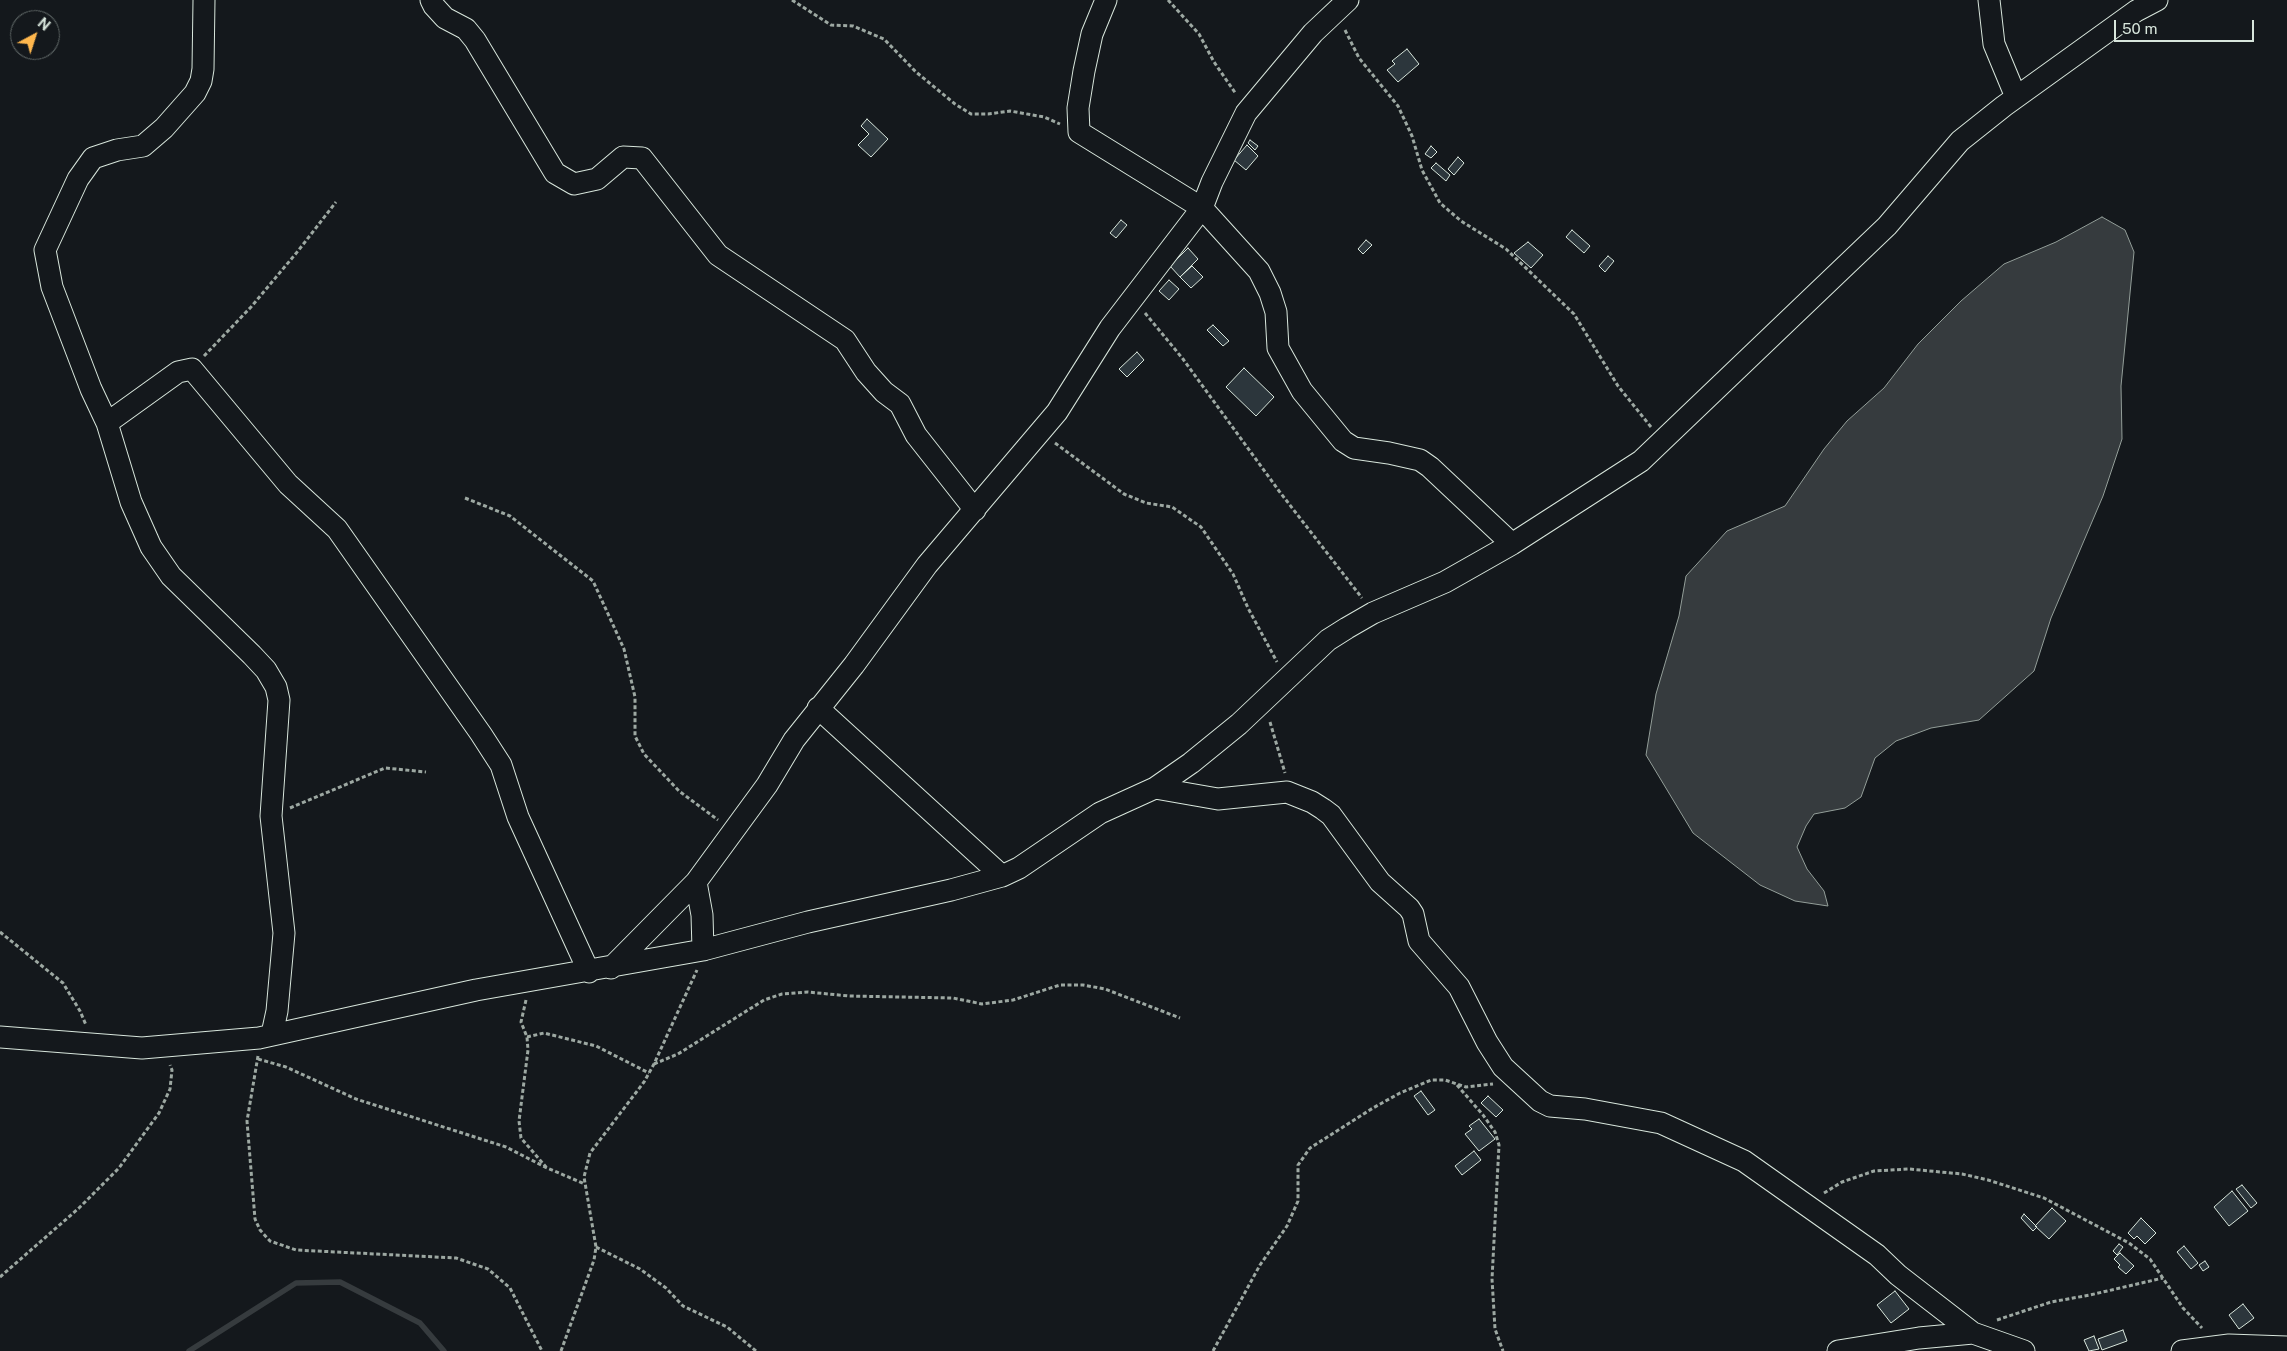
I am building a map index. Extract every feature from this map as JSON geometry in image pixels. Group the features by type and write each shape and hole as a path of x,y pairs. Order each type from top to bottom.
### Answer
{"street":[{"path":"204,0 205,34 201,81 195,93 164,128 143,146 116,150 93,158 78,179 45,250 52,287 91,389 107,423 130,502 150,547 171,576 266,670 276,687 279,700 270,816 284,933 277,1011 266,1036"},
{"path":"431,0 445,18 466,29 475,40 555,173 574,184 597,179 623,158 642,158 718,255 845,340 866,372 884,392 900,404 916,435 975,510"},
{"path":"1989,0 1994,44 2016,97"},
{"path":"0,1037 142,1048 266,1036 476,990 589,972 703,950 808,922 1002,876 1034,860 1100,813 1156,788 1214,745 1328,640 1373,613 1445,582 1512,544 1642,461 1887,226 1960,141 2016,97 2136,11 2157,0"},
{"path":"1099,3 1078,108 1079,132 1202,208 1262,276 1276,312 1278,348 1302,391 1334,432 1354,448 1420,460 1430,467 1512,544"},
{"path":"611,968 696,882 767,785 794,740 818,708 860,658 928,565 1042,431 1074,388 1101,340 1202,208 1212,182 1246,113 1313,33 1341,6"},
{"path":"107,423 178,372 192,369 288,484 337,529 501,765 518,817 589,972"},
{"path":"818,708 1002,876"},
{"path":"1156,788 1218,799 1272,792 1295,794 1312,802 1331,815 1380,882 1409,908 1413,914 1418,941 1459,987 1487,1042 1503,1067 1518,1083 1540,1101 1550,1106 1586,1109 1661,1124 1690,1135 1744,1161 1877,1255 1906,1281 1973,1333 2024,1351"},
{"path":"696,882 702,915 703,950"},
{"path":"1838,1351 1973,1333"},
{"path":"2182,1351 2229,1345 2287,1347"}],"path":[{"path":"792,0 831,25 853,26 884,39 916,72 955,104 971,114 1010,111 1044,117 1079,132"},
{"path":"1168,0 1199,34 1214,62 1239,97 1246,113"},
{"path":"1341,6 1342,24 1359,58 1398,106 1412,136 1422,170 1440,203 1461,221 1506,249 1574,314 1618,386 1662,442"},
{"path":"192,369 252,307 298,252 336,202"},
{"path":"1136,295 1141,309 1183,359 1373,613"},
{"path":"1042,431 1064,451 1124,494 1146,503 1172,507 1202,527 1233,574 1248,608 1286,678"},
{"path":"465,498 510,516 593,582 624,649 635,698 635,736 644,754 679,790 716,819 730,824 740,823"},
{"path":"1263,700 1286,776 1295,794"},
{"path":"270,816 319,798 385,768 426,772"},
{"path":"0,932 64,983 80,1011 92,1044"},
{"path":"561,1351 594,1260 596,1247 584,1177 590,1153 649,1073 687,995 703,950"},
{"path":"531,982 521,1019 527,1037 528,1050 521,1096 520,1129 522,1138 547,1168"},
{"path":"654,1064 678,1054 764,1000 782,994 800,992 953,998 982,1004 1013,1000 1060,985 1083,984 1105,989 1180,1018"},
{"path":"527,1037 544,1033 596,1046 649,1073"},
{"path":"266,1036 258,1059 247,1121 255,1219 260,1230 270,1241 296,1250 456,1258 488,1269 510,1288 542,1351"},
{"path":"0,1277 79,1208 119,1168 159,1113 170,1089 172,1070 161,1046"},
{"path":"258,1059 286,1067 356,1099 506,1147 547,1168 585,1184"},
{"path":"1213,1351 1260,1265 1288,1226 1298,1201 1298,1165 1310,1148 1373,1108 1415,1086 1431,1080 1445,1080 1466,1087 1518,1083"},
{"path":"1455,1083 1483,1115 1495,1132 1499,1145 1492,1279 1495,1329 1503,1351"},
{"path":"1806,1203 1842,1182 1874,1171 1909,1169 1962,1174 1988,1180 2044,1198 2129,1243 2150,1259 2183,1308 2199,1326 2216,1340 2229,1345"},
{"path":"596,1247 640,1269 666,1288 683,1306 727,1327 756,1351"},
{"path":"1973,1333 1984,1324 2051,1302 2098,1294 2163,1278"}],"shaded area":[{"path":"2102,217 2125,230 2134,252 2121,386 2122,439 2103,496 2051,618 2034,671 1979,720 1931,728 1896,741 1875,758 1861,797 1845,808 1814,814 1806,826 1797,847 1807,869 1824,891 1828,906 1795,901 1760,885 1693,833 1646,755 1656,694 1679,616 1686,576 1727,531 1785,506 1824,449 1847,421 1884,388 1918,344 1961,301 2004,264 2056,242"}],"building":[{"path":"1407,49 1419,64 1398,82 1387,70 1395,64 1392,61"},
{"path":"867,119 888,139 871,157 858,145 869,134 861,126"},
{"path":"1250,140 1258,146 1255,150 1248,143"},
{"path":"1247,145 1258,156 1246,170 1234,160"},
{"path":"1431,146 1437,152 1431,158 1425,154"},
{"path":"1458,157 1464,163 1454,175 1448,169"},
{"path":"1436,163 1450,175 1446,181 1431,168"},
{"path":"1121,220 1127,225 1116,238 1110,233"},
{"path":"1572,230 1590,246 1584,253 1566,237"},
{"path":"1366,240 1372,245 1363,254 1358,249"},
{"path":"1528,242 1543,255 1531,268 1514,253"},
{"path":"1188,248 1198,259 1180,277 1170,266"},
{"path":"1608,256 1614,261 1605,272 1599,266"},
{"path":"1192,266 1203,277 1191,288 1180,277"},
{"path":"1169,280 1179,289 1169,300 1159,291"},
{"path":"1213,325 1229,341 1223,346 1207,330"},
{"path":"1137,352 1144,360 1127,377 1119,369"},
{"path":"1244,368 1274,397 1256,416 1226,387"},
{"path":"1421,1091 1435,1110 1428,1115 1414,1096"},
{"path":"1488,1096 1503,1110 1496,1117 1481,1103"},
{"path":"1479,1119 1495,1139 1479,1151 1465,1134 1472,1129 1469,1126"},
{"path":"1474,1151 1481,1160 1462,1175 1455,1166"},
{"path":"2242,1185 2257,1203 2251,1208 2236,1189"},
{"path":"2232,1191 2248,1211 2229,1226 2214,1207"},
{"path":"2052,1208 2066,1221 2049,1239 2035,1226"},
{"path":"2024,1214 2037,1227 2033,1231 2021,1218"},
{"path":"2141,1218 2156,1233 2145,1244 2137,1236 2134,1239 2128,1233"},
{"path":"2119,1244 2123,1247 2117,1255 2113,1251"},
{"path":"2184,1246 2198,1263 2191,1269 2177,1252"},
{"path":"2120,1253 2134,1266 2126,1274 2118,1267 2120,1265 2114,1259"},
{"path":"2205,1261 2209,1267 2203,1271 2199,1265"},
{"path":"1895,1291 1909,1309 1891,1323 1877,1305"},
{"path":"2243,1304 2254,1318 2239,1329 2229,1315"},
{"path":"2123,1330 2127,1341 2102,1350 2098,1339"},
{"path":"2094,1336 2099,1349 2089,1351 2084,1340"}],"waterway":[{"path":"189,1351 296,1283 340,1282 420,1323 444,1351"}]}
